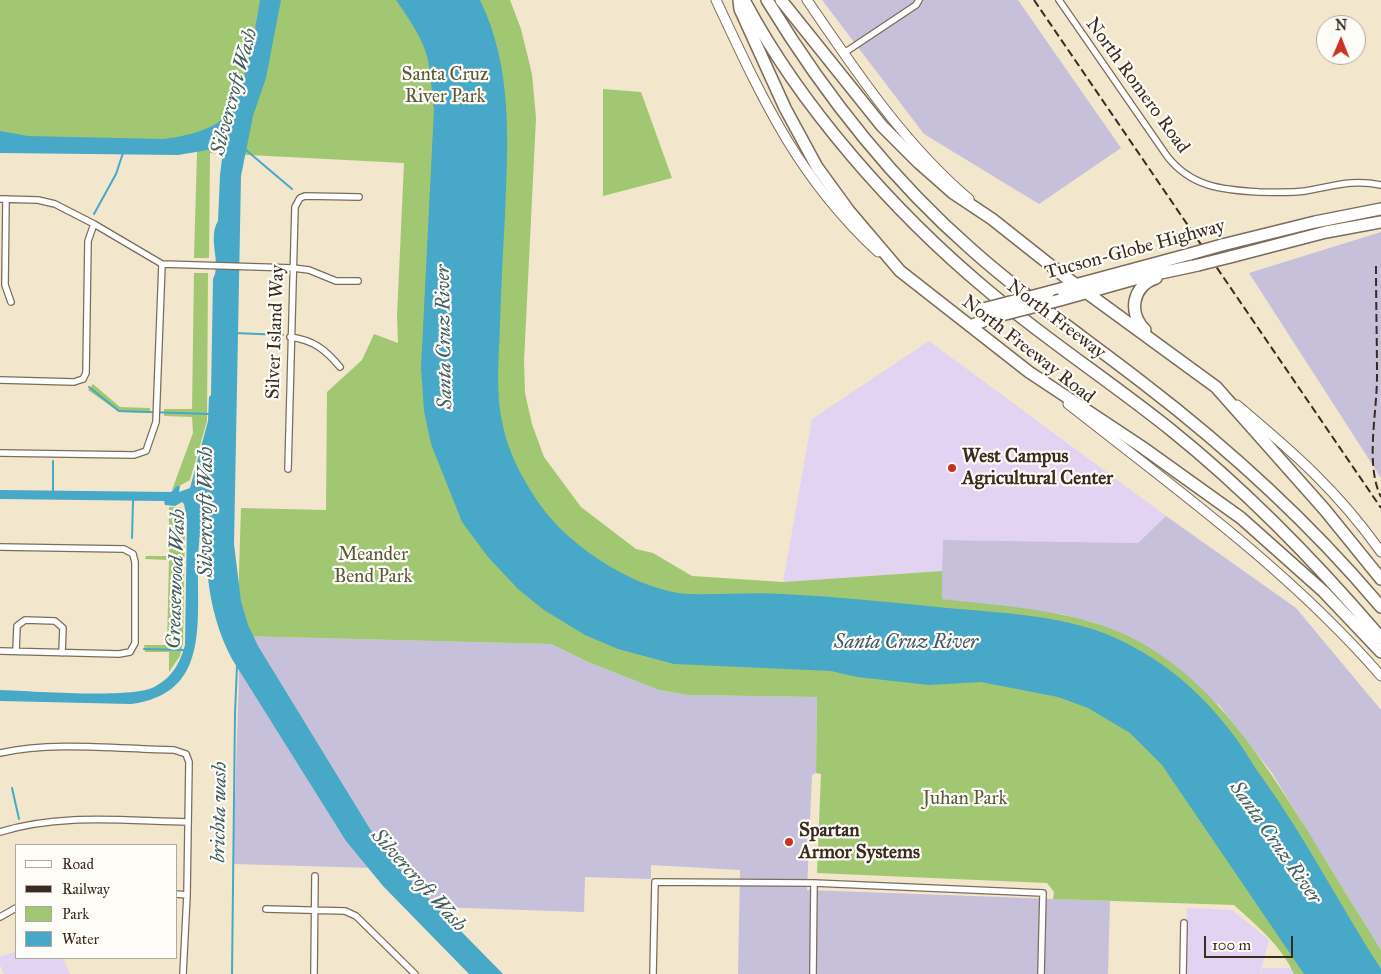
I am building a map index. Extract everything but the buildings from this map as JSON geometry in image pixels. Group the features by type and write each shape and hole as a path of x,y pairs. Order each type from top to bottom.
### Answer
{"highway":[{"path":"739,0 740,10 785,108 814,162 849,211 900,271"},
{"name":"North Freeway","path":"744,0 779,58 819,113 861,166 905,215 987,290 1165,425 1221,473 1317,565 1381,638"},
{"name":"North Freeway","path":"767,0 809,65 854,127 939,220 1032,302 1143,382 1237,460 1320,540 1381,607"},
{"path":"781,0 833,66 895,139 941,183 1216,387 1325,510 1381,579"},
{"name":"Tucson-Globe Highway","path":"970,326 983,309 1222,245 1315,222 1377,210"},
{"name":"Tucson-Globe Highway","path":"970,326 994,317 1142,277 1179,270 1326,232 1381,222"},
{"path":"1170,353 1140,324 1134,304 1137,292 1146,282 1179,270"},
{"name":"North Freeway Road","path":"900,271 1029,372"},
{"path":"1029,372 1142,447 1241,518 1323,591 1381,652"}],"main road":[{"name":"North Freeway Road","path":"716,0 770,114 799,161 838,211 867,242 900,271"},
{"path":"807,0 844,53 921,152 992,219"},
{"name":"North Freeway Road","path":"1029,372 1205,512 1294,587 1344,635 1381,676"},
{"path":"1216,387 1283,443 1324,481 1348,507 1381,552"}],"street":[{"path":"844,53 916,5 919,0"},
{"name":"North Romero Road","path":"1059,0 1175,166 1188,177 1210,187 1257,192 1304,191 1351,182 1379,185"},
{"name":"Silver Island Way","path":"288,469 290,337 295,207 299,198 359,197"},
{"path":"11,302 6,285 3,199 38,200 55,204 94,224 162,264 293,268 308,270 336,281 358,280"},
{"path":"0,380 85,381 88,241 94,224"},
{"path":"0,453 144,455 150,444 156,422 162,264"},
{"path":"290,337 315,343 323,348 340,367"},
{"path":"0,546 133,550 136,562 135,643 131,653 0,651"},
{"path":"16,651 17,626 25,620 55,620 63,628 62,652"},
{"path":"0,753 18,749 72,748 174,750 186,752 188,762 188,822 183,974"},
{"path":"0,832 27,823 62,819 188,822"},
{"path":"314,974 315,876"},
{"path":"653,974 655,882 814,883 1043,893 1041,974"},
{"path":"813,974 814,883"},
{"path":"178,894 187,895"},
{"path":"0,917 15,909"},
{"path":"266,909 345,911 356,916 413,974"},
{"path":"1183,974 1184,923"}],"shaded area":[{"path":"822,0 1018,0 1121,148 1039,204 924,134"},
{"path":"1381,232 1381,478 1249,273"},
{"name":"West Campus Agricultural Center","path":"929,341 1166,516 1138,543 943,540 942,571 783,582 812,419"},
{"path":"1166,516 1296,608 1381,710 1381,950 1272,773 1219,705 1099,624 1061,614 941,599 943,540 1138,543"},
{"path":"237,636 551,644 588,662 659,690 688,695 817,697 816,773 812,775 807,890 1110,901 1108,974 738,974 740,870 651,865 651,879 585,877 584,912 407,906 374,868 233,864 239,675"},
{"path":"1187,908 1232,910 1269,940 1260,974 1185,974"},
{"path":"15,951 15,959 63,959 70,974 4,974 0,965 0,957"},
{"path":"1262,968 1294,968 1297,974 1261,974"}],"green space":[{"name":"Santa Cruz River Park","path":"0,0 510,0 521,29 532,74 536,118 524,361 525,393 532,424 544,457 581,507 636,549 653,553 692,576 783,582 942,571 942,599 1060,614 1098,624 1133,639 1165,658 1194,681 1220,708 1267,768 1381,950 1381,974 1294,974 1275,945 1260,928 1234,905 1053,899 1054,892 1047,883 817,873 821,774 816,773 817,697 688,695 659,690 588,662 551,644 237,636 241,508 326,510 327,392 362,360 374,334 398,343 397,316 404,163 210,153 209,258 194,258 197,152 0,145"},
{"path":"603,89 641,92 672,178 603,196"},
{"path":"194,273 208,273 207,421 190,480 172,490 193,433 192,417 164,416 164,409 192,409"},
{"path":"93,384 120,407 150,408 150,413 119,412 88,390"},
{"path":"169,507 181,507 185,521 183,643 180,656 169,672 169,652 145,652 144,645 167,645 169,560 145,559 146,556 169,556"}],"water":[{"name":"Silvercroft Wash","path":"260,0 281,0 266,78 253,116 241,176 234,544 241,601 248,625 258,646 370,829 398,867 503,974 469,974 383,886 346,841 232,659 216,619 211,598 206,557 205,493 203,493 198,556 197,633 193,653 186,671 174,686 156,698 131,704 0,701 0,690 57,693 125,693 142,691 154,687 166,679 181,658 185,645 187,520 182,502 175,506 165,505 164,501 0,499 0,490 171,492 177,486 180,486 179,492 190,488 208,421 209,397 211,395 213,279 216,266 214,235 218,221 220,175 224,143 208,150 178,155 0,153 0,131 28,136 164,139 186,135 216,124 230,109 243,80 252,46"},
{"name":"Santa Cruz River","path":"396,0 480,0 491,26 503,78 507,132 498,363 499,401 509,448 519,470 537,501 557,525 572,539 609,566 650,586 671,591 690,594 760,593 804,595 1021,615 1045,618 1092,629 1137,649 1165,667 1191,688 1214,711 1235,737 1308,848 1381,969 1381,974 1304,974 1162,765 1130,733 1088,708 1058,697 981,682 929,685 857,677 831,671 674,664 618,649 585,635 544,610 518,589 488,557 462,522 431,444 424,411 421,368 434,109 429,66 424,48 416,31"}],"waterway":[{"path":"246,150 292,189"},
{"path":"94,214 116,174 123,153"},
{"path":"235,333 283,335"},
{"path":"89,387 119,411 209,414"},
{"path":"53,461 53,491"},
{"path":"132,538 133,501 135,499"},
{"name":"Greasewood Wash","path":"144,649 184,650"},
{"name":"brichta wash","path":"232,974 237,666"},
{"path":"12,788 19,819"}],"railway":[{"path":"1034,0 1381,508"},
{"path":"1376,266 1377,391 1373,454 1376,484 1381,497"}],"place":[{"name":"West Campus Agricultural Center","path":"952,468"},
{"name":"Spartan Armor Systems","path":"789,842"}],"park label":[{"name":"Meander Bend Park","path":"373,566"},
{"name":"Juhan Park","path":"965,799"}]}
